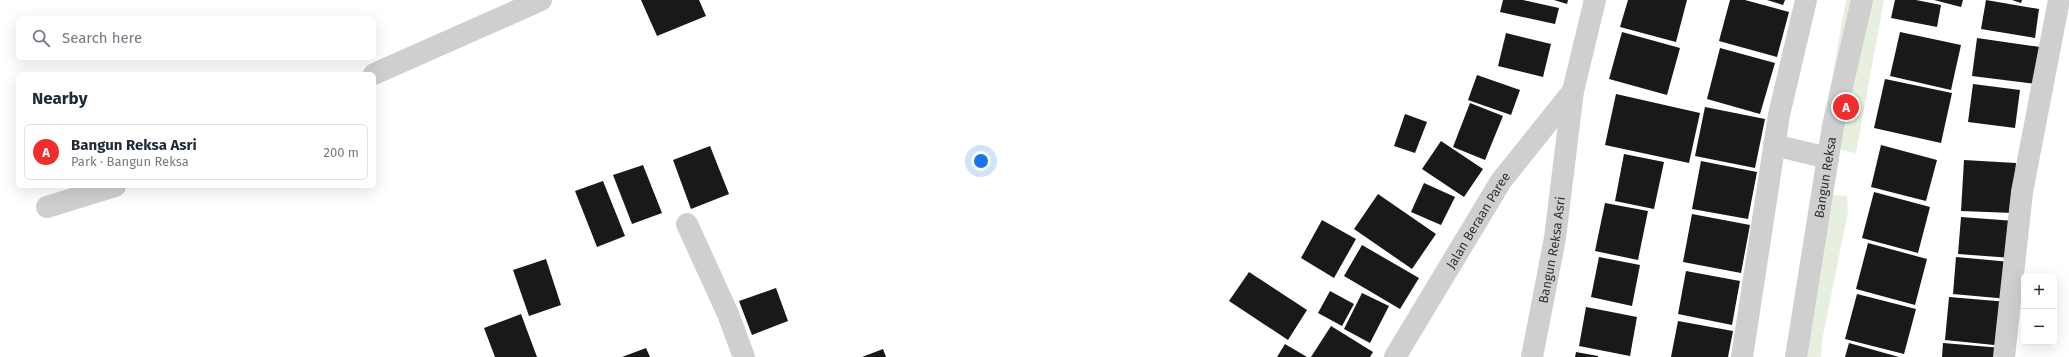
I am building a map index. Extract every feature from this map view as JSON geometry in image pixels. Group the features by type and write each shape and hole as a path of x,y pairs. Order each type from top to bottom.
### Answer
{"street":[{"path":"376,73 541,0"},
{"name":"Bangun Reksa Asri","path":"1532,357 1555,238 1574,91 1595,0"},
{"path":"1742,357 1774,145 1806,0"},
{"name":"Bangun Reksa","path":"1796,357 1833,126 1862,0"},
{"path":"2004,357 2022,192 2059,0"},
{"name":"Jalan Beraan Paree","path":"1395,357 1501,181 1574,91"},
{"path":"1774,145 1828,158"},
{"path":"47,207 109,188"},
{"path":"687,224 728,314 742,356"}],"green space":[{"path":"1846,0 1884,0 1856,153 1820,145"},
{"path":"1814,193 1847,196 1848,212 1822,341 1821,357 1789,357"}],"building":[{"path":"641,0 699,0 706,16 657,36"},
{"path":"1503,0 1523,0 1559,8 1555,24 1500,12"},
{"path":"1554,0 1568,0 1567,4"},
{"path":"1628,0 1687,0 1676,42 1620,27"},
{"path":"1730,0 1745,0 1789,12 1777,57 1719,41"},
{"path":"1767,0 1785,0 1783,5"},
{"path":"1895,0 1916,0 1941,5 1937,27 1891,18"},
{"path":"1934,0 1963,0 1961,7"},
{"path":"1986,0 2039,9 2035,38 1981,29"},
{"path":"2012,0 2022,0 2021,3"},
{"path":"1622,32 1680,48 1667,95 1609,79"},
{"path":"1900,32 1961,45 1951,90 1890,76"},
{"path":"1506,33 1551,44 1543,77 1498,66"},
{"path":"1977,38 2040,47 2035,84 1972,76"},
{"path":"1720,48 1775,63 1760,114 1707,99"},
{"path":"1477,75 1520,90 1511,115 1468,100"},
{"path":"1885,79 1952,93 1941,143 1874,128"},
{"path":"1973,84 2020,90 2015,128 1968,122"},
{"path":"1616,94 1700,113 1689,163 1605,145"},
{"path":"1470,103 1503,116 1485,160 1453,147"},
{"path":"1705,107 1765,119 1755,168 1695,156"},
{"path":"1405,114 1427,122 1415,153 1394,146"},
{"path":"1441,141 1483,169 1464,197 1422,169"},
{"path":"1881,145 1937,160 1926,201 1871,187"},
{"path":"710,146 729,194 691,209 673,160"},
{"path":"1624,154 1664,162 1654,209 1615,201"},
{"path":"1964,160 2016,163 2013,213 1961,211"},
{"path":"1701,161 1757,172 1748,219 1692,209"},
{"path":"643,165 662,213 632,224 613,175"},
{"path":"603,181 625,236 597,247 575,191"},
{"path":"1424,183 1455,197 1441,225 1411,212"},
{"path":"1874,192 1930,207 1918,253 1862,238"},
{"path":"1378,194 1436,234 1412,269 1354,229"},
{"path":"1605,203 1648,211 1638,260 1595,251"},
{"path":"1692,214 1750,225 1741,273 1683,262"},
{"path":"1961,217 2015,221 2012,258 1958,254"},
{"path":"1322,220 1356,239 1334,278 1301,258"},
{"path":"1868,243 1927,259 1915,305 1856,289"},
{"path":"1362,245 1419,278 1400,309 1344,276"},
{"path":"1599,257 1640,265 1632,306 1591,297"},
{"path":"1956,257 2011,262 2008,299 1953,294"},
{"path":"546,259 561,305 529,316 513,270"},
{"path":"1686,271 1740,281 1732,325 1678,314"},
{"path":"1249,272 1307,310 1288,340 1229,301"},
{"path":"776,288 788,321 752,335 739,301"},
{"path":"1330,291 1354,304 1342,326 1318,313"},
{"path":"1362,293 1389,306 1370,343 1344,329"},
{"path":"1857,294 1916,309 1904,354 1845,339"},
{"path":"1949,297 2008,302 2004,346 1945,340"},
{"path":"1586,307 1637,317 1630,356 1579,346"},
{"path":"521,314 537,357 495,357 484,328"},
{"path":"1678,321 1733,331 1728,357 1671,357"},
{"path":"1331,326 1373,352 1370,357 1311,357"},
{"path":"1849,343 1899,357 1845,357"},
{"path":"1943,343 2002,348 2001,357 1942,357"},
{"path":"1285,344 1307,357 1277,357"},
{"path":"646,348 650,357 622,357"},
{"path":"883,349 886,357 862,357"},
{"path":"1576,352 1598,356 1598,357 1575,357"}],"place":[{"name":"Bangun Reksa Asri","path":"1846,107"}]}
